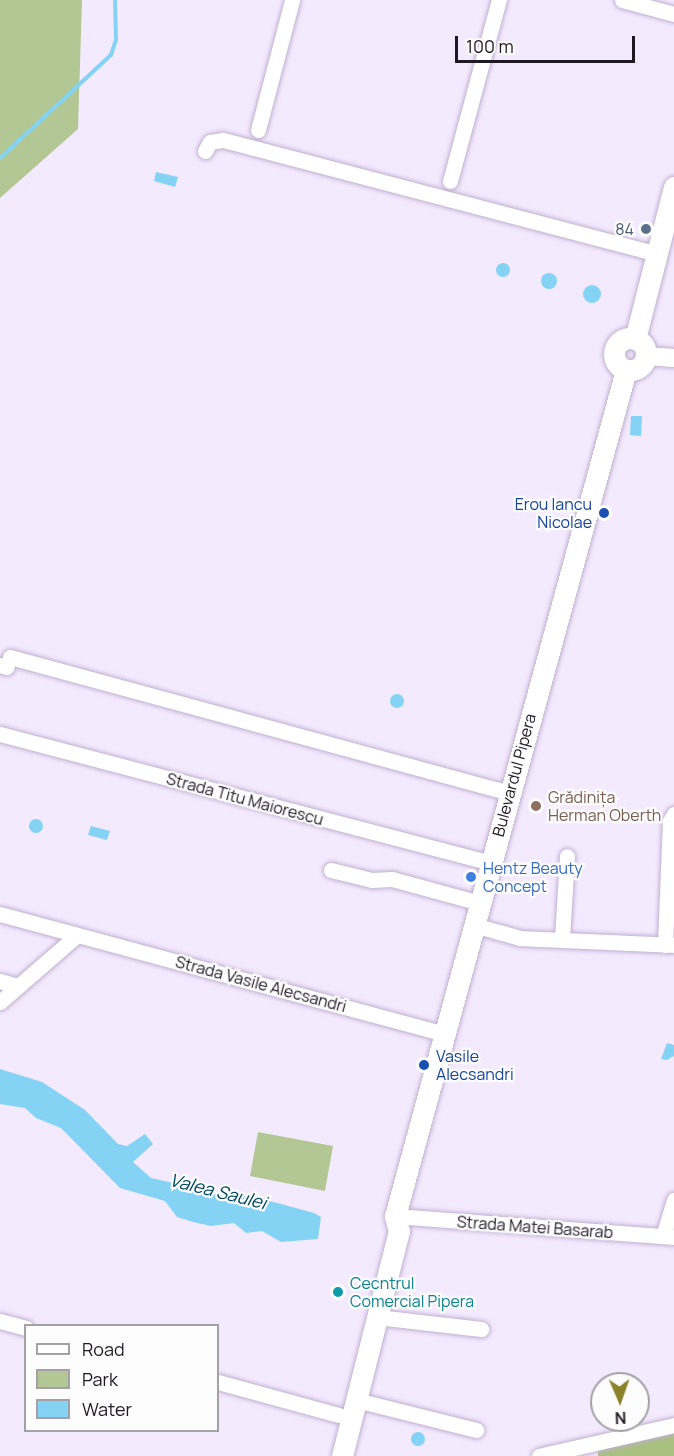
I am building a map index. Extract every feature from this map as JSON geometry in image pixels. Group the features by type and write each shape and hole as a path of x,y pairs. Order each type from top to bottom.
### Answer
{"main road":[{"path":"641,348 624,339 615,350 617,364 626,370 640,368 641,348 657,255 674,188"},
{"name":"Bulevardul Pipera","path":"329,1456 386,1226 395,1216 626,370"},
{"name":"Bulevardul Pipera","path":"342,1456 399,1231 395,1216"}],"street":[{"path":"258,130 292,0"},
{"path":"450,182 498,0"},
{"path":"622,0 674,14"},
{"path":"205,151 210,142 223,140 657,255"},
{"path":"641,348 674,358"},
{"path":"6,663 510,792"},
{"name":"Strada Titu Maiorescu","path":"0,735 491,863"},
{"path":"474,925 497,929 523,928 556,938 669,945 670,821 674,814"},
{"path":"556,938 567,856"},
{"path":"331,870 372,880 392,879 480,903"},
{"name":"Strada Vasile Alecsandri","path":"0,914 444,1034"},
{"path":"0,1002 77,935"},
{"path":"0,981 18,986"},
{"path":"668,1237 674,1200"},
{"name":"Strada Matei Basarab","path":"395,1216 668,1237"},
{"path":"377,1317 481,1329"},
{"path":"0,1321 24,1327"},
{"path":"219,1382 339,1415"},
{"path":"356,1400 476,1430"},
{"path":"539,1456 674,1425"}],"green space":[{"path":"0,0 82,0 78,129 0,198"},
{"path":"258,1132 333,1146 325,1191 250,1176"},
{"path":"674,1425 674,1456 598,1456 598,1445"}],"water":[{"path":"156,172 178,177 175,187 154,181"},
{"path":"500,263 506,263 510,270 506,277 500,277 496,273 496,267"},
{"path":"546,273 552,273 557,281 555,287 546,289 541,284 541,278"},
{"path":"592,285 598,288 601,294 598,300 592,303 586,300 583,294 586,288"},
{"path":"631,416 642,416 641,436 630,435"},
{"path":"397,694 402,696 404,701 402,706 397,708 392,706 390,701 392,696"},
{"path":"33,819 39,819 43,826 39,833 33,833 29,829 29,823"},
{"path":"91,826 110,831 107,840 88,835"},
{"path":"667,1043 674,1045 674,1056 667,1060 661,1059"},
{"path":"0,1069 42,1082 85,1110 118,1144 127,1146 145,1134 153,1144 133,1162 151,1178 230,1196 251,1196 314,1213 321,1217 318,1239 281,1242 262,1231 246,1233 234,1223 211,1226 193,1222 177,1217 165,1201 120,1188 61,1128 36,1118 25,1108 0,1104"},
{"path":"418,1432 423,1434 425,1439 423,1444 418,1446 413,1444 411,1439 413,1434"}],"waterway":[{"name":"Valea Saulei","path":"0,158 111,55 116,40 115,0"}],"place":[{"name":"84","path":"646,229"},
{"name":"Erou Iancu Nicolae","path":"604,513"},
{"name":"Grădinița Herman Oberth","path":"536,806"},
{"name":"Hentz Beauty Concept","path":"471,877"},
{"name":"Vasile Alecsandri","path":"424,1065"},
{"name":"Cecntrul Comercial Pipera","path":"338,1292"}]}
